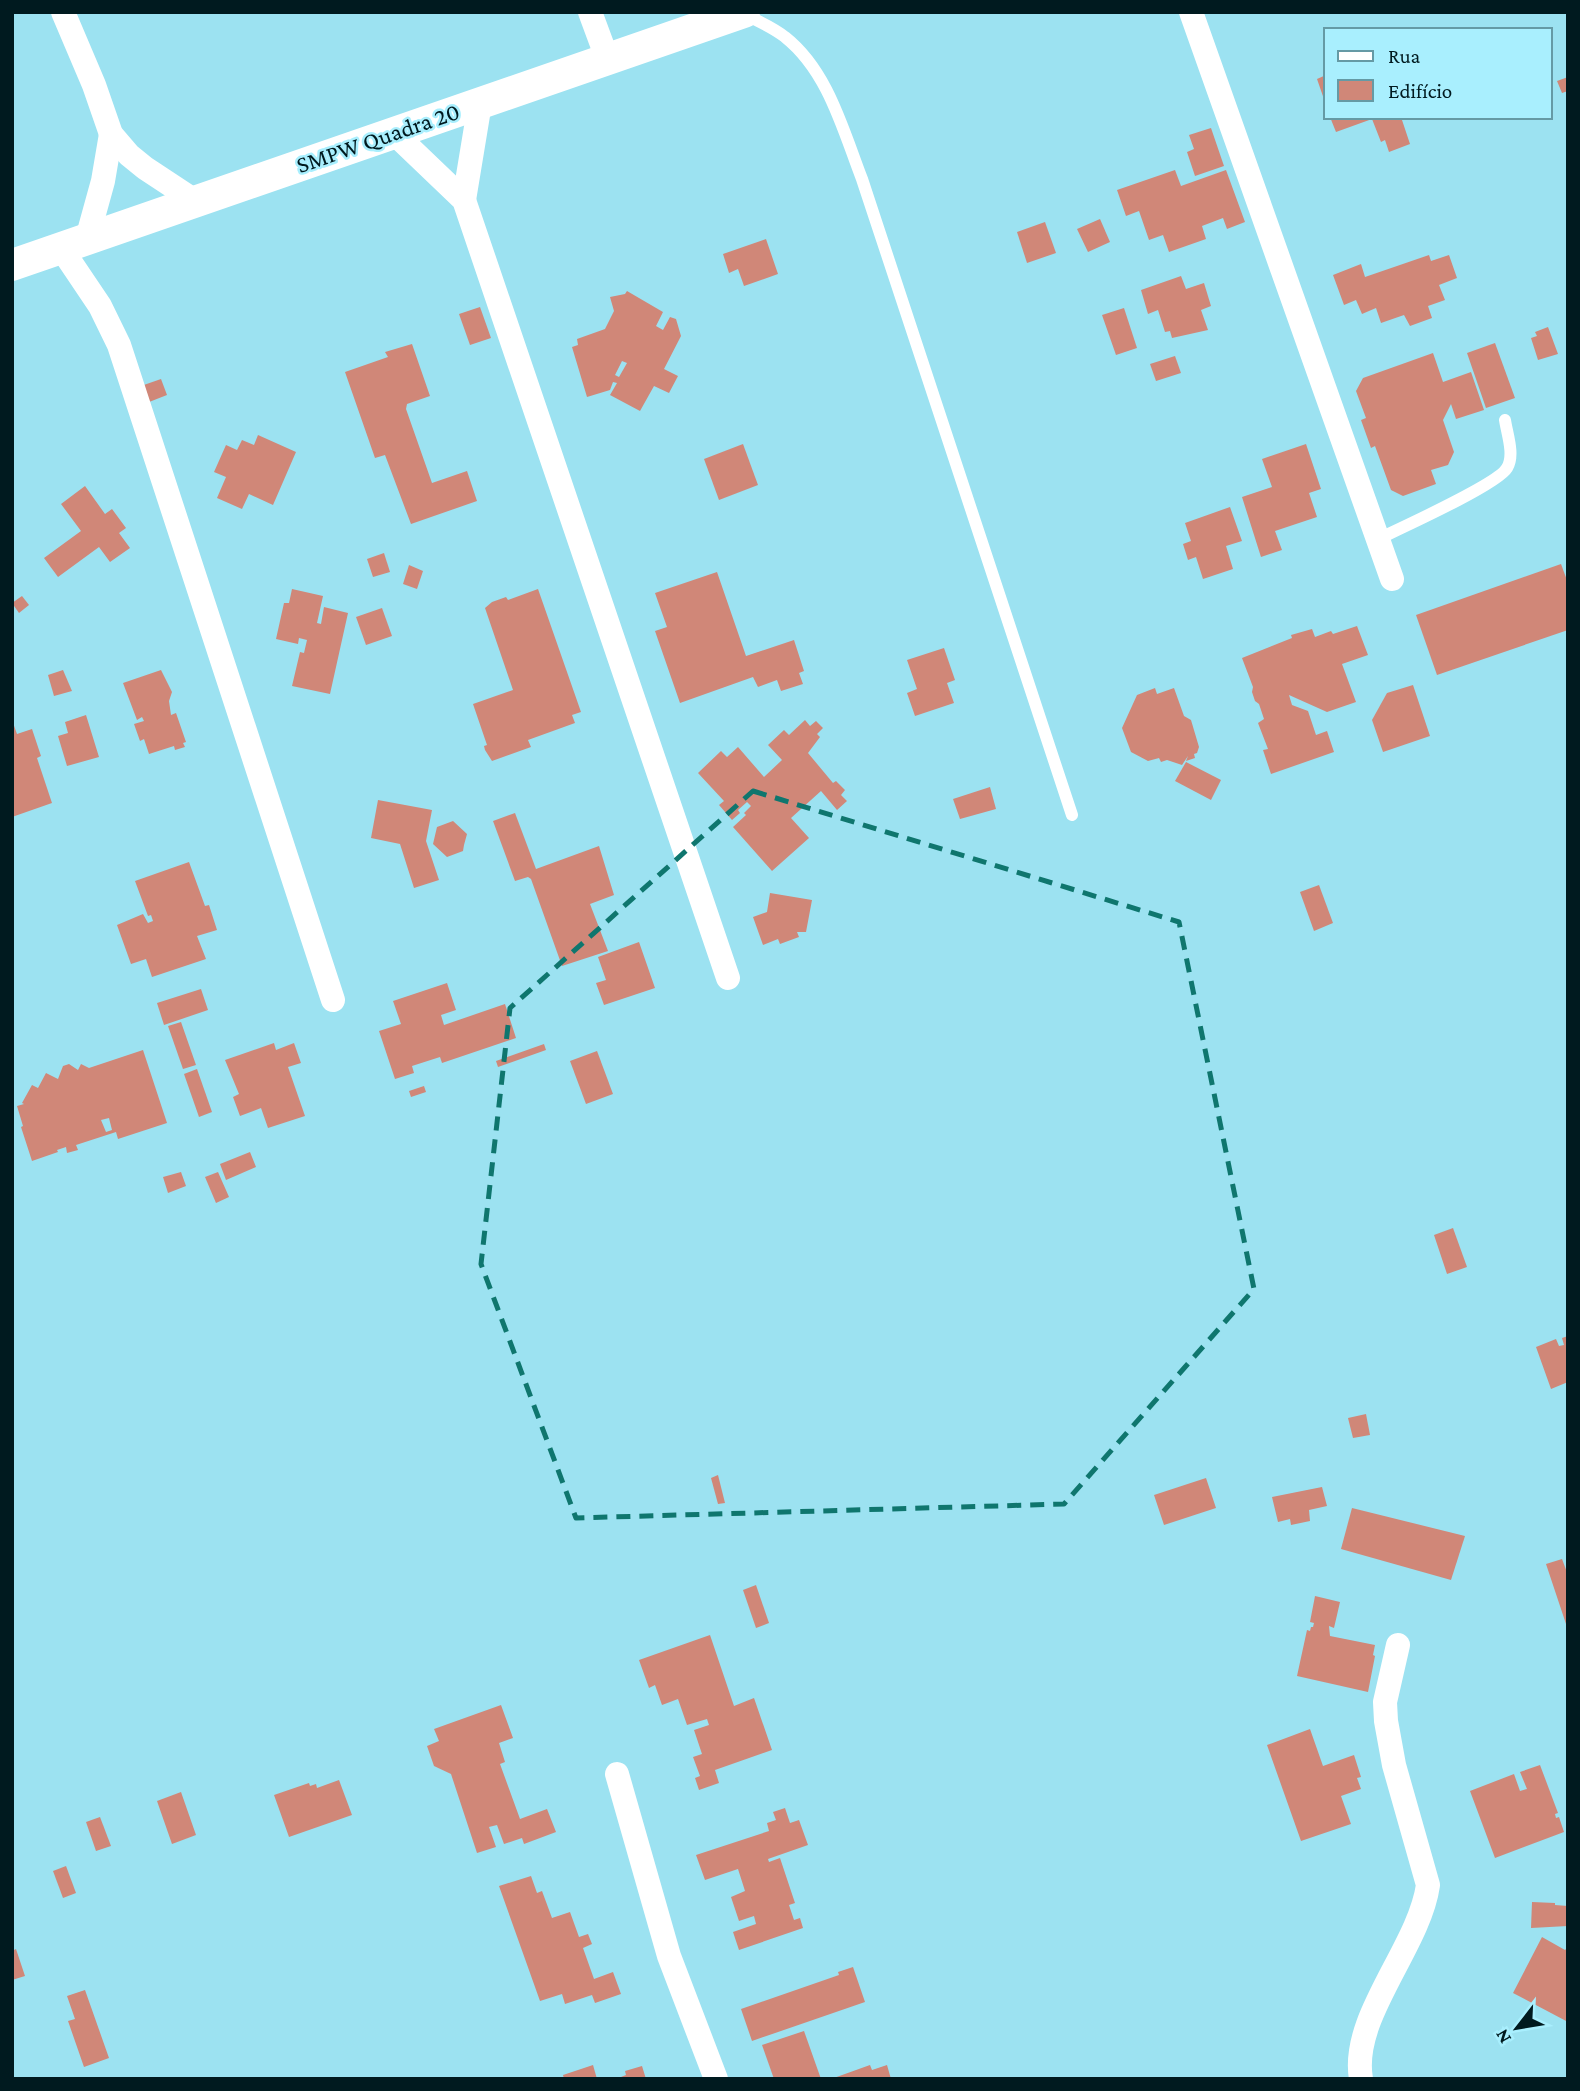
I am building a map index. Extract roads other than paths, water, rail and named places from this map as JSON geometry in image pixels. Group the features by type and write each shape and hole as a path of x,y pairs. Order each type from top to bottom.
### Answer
{"street":[{"path":"63,12 94,85 111,134 129,155 145,168 195,201"},
{"path":"590,12 607,58"},
{"path":"1191,12 1392,579"},
{"name":"SMPW Quadra 20","path":"12,265 607,58 682,23 743,13"},
{"path":"464,201 480,103"},
{"path":"394,133 464,201 728,978"},
{"path":"111,134 103,181 74,243 119,345 333,1000"},
{"path":"1361,2079 1362,2043 1418,1923 1428,1885 1394,1765 1386,1721 1385,1702 1398,1645"},
{"path":"617,1774 669,1956 716,2079"}],"lane":[{"path":"743,13 783,36 809,61 822,82 841,126 862,179 1072,815"},
{"path":"1378,539 1489,484 1507,469 1511,455 1505,420"}]}
